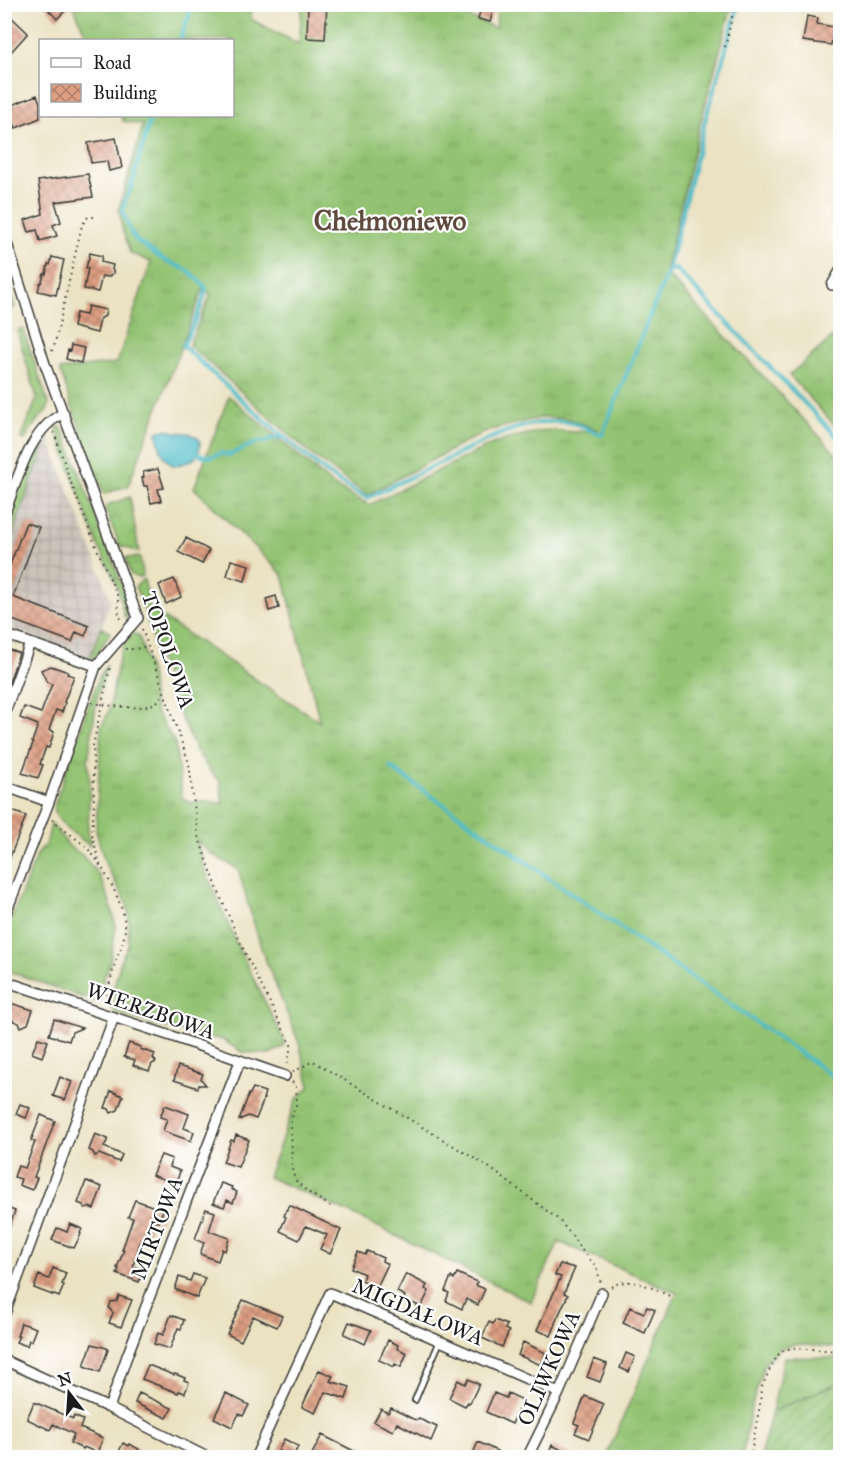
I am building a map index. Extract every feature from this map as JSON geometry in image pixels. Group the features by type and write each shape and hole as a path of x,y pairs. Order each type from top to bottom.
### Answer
{"street":[{"name":"TOPOLOWA","path":"4,234 45,364 138,618"},
{"path":"832,285 840,271"},
{"path":"4,515 37,436 54,417 63,413"},
{"path":"4,918 48,805 96,666 138,618"},
{"path":"4,634 96,666"},
{"path":"4,715 30,643"},
{"path":"4,786 48,805"},
{"name":"WIERZBOWA","path":"4,981 285,1076"},
{"path":"4,1316 114,1017"},
{"name":"MIRTOWA","path":"109,1408 240,1061"},
{"name":"MIGDAŁOWA","path":"255,1458 330,1293 559,1393"},
{"name":"OLIWKOWA","path":"527,1458 559,1393 602,1293"},
{"path":"4,1360 210,1458"}],"lane":[{"path":"415,1400 440,1341"}],"path":[{"path":"725,47 735,4"},
{"path":"45,364 54,346 82,225 88,217 95,217"},
{"path":"51,420 84,516 118,597 119,616 127,631"},
{"name":"TOPOLOWA","path":"138,618 189,763 198,836 208,864 245,952 291,1045 285,1076"},
{"path":"100,865 92,834 93,745 101,704 114,646 124,650 148,646"},
{"path":"84,701 124,707 146,706 158,701 164,692"},
{"path":"48,805 51,818 86,847 100,865 120,904 125,926 123,944 117,957 103,1014"},
{"path":"330,1206 308,1192 296,1180 292,1169 291,1120 297,1102 296,1086 285,1076 314,1061 490,1168 559,1220 596,1266 602,1293 615,1284 638,1282 672,1297"},
{"path":"750,1458 761,1389 778,1355 784,1350 793,1348 840,1351"}],"shaded area":[{"path":"48,436 111,600 90,658 5,626 4,554"}],"green space":[{"path":"73,5 248,5 252,20 299,44 302,5 438,5 496,28 497,5 732,5 700,124 665,272 840,458 840,1348 795,1344 780,1349 764,1364 751,1409 742,1457 606,1457 677,1293 559,1242 531,1302 352,1214 268,1177 296,1100 310,1086 299,1043 262,951 238,869 210,853 197,840 204,867 237,945 285,1042 284,1047 269,1054 242,1052 223,1040 155,1025 115,1012 109,1005 122,957 128,945 129,916 127,904 105,863 96,831 101,727 109,711 125,640 130,635 139,636 151,677 155,711 175,743 182,797 190,803 205,801 223,803 220,781 196,750 177,709 135,587 144,579 150,609 320,722 283,575 194,488 229,396 334,486 369,505 492,444 549,430 573,432 598,430 569,419 543,417 486,431 367,495 311,454 189,345 211,294 203,289 128,486 104,494 60,370 117,363 151,262 130,253 122,228 119,209 143,125 123,121 121,117 234,117 234,39 88,39"},
{"path":"4,273 15,307 10,309 5,290"},
{"path":"23,329 49,404 48,409 36,422 25,440 21,439 37,398 17,331"},
{"path":"840,331 840,431 789,375"},
{"path":"56,426 61,427 66,437 129,604 126,619 118,588 98,545"},
{"path":"46,433 48,436 5,554 5,530 28,466"},
{"path":"130,497 139,552 120,546 105,509 107,505"},
{"path":"140,557 143,575 139,578 131,575 125,558"},
{"path":"101,627 110,632 95,658 90,658"},
{"path":"107,664 97,698 88,761 90,846 62,824 54,806 99,677"},
{"path":"51,823 69,846 83,856 99,875 109,899 116,927 110,962 98,1003 5,968 5,934 37,855 47,842"},
{"path":"784,1357 837,1358 840,1382 772,1412"},
{"path":"840,1382 840,1457 760,1457 772,1412"}],"water":[{"path":"167,429 192,435 200,440 199,452 194,459 174,466 166,459 160,447 157,432"}],"building":[{"path":"43,4 72,4 57,19"},
{"path":"308,4 327,4 325,39 307,38"},
{"path":"482,4 495,4 490,22 478,19"},
{"path":"4,10 28,33 11,52 4,46"},
{"path":"807,16 818,18 817,24 834,27 831,45 803,41"},
{"path":"37,95 40,118 16,128 7,107"},
{"path":"116,138 122,168 109,171 107,161 91,163 88,143"},
{"path":"88,174 93,197 55,202 61,222 53,225 57,236 40,241 37,230 29,232 25,220 43,214 38,181"},
{"path":"90,253 102,256 101,262 113,265 114,273 108,277 102,276 98,292 84,289"},
{"path":"52,257 64,260 56,295 38,291"},
{"path":"88,306 106,310 105,316 100,319 97,333 73,327 76,313 86,315"},
{"path":"71,345 84,348 81,363 66,359"},
{"path":"158,469 164,488 158,489 161,501 151,503 147,486 144,486 143,472"},
{"path":"26,523 39,527 13,597 89,626 85,636 76,632 72,642 4,617 4,580"},
{"path":"186,538 209,550 202,564 178,552"},
{"path":"231,560 249,565 245,581 227,576"},
{"path":"174,579 181,597 166,604 159,585"},
{"path":"276,596 279,608 269,611 266,599"},
{"path":"7,649 19,653 6,691 4,654"},
{"path":"51,666 74,676 62,712 56,710 49,730 54,732 49,748 46,747 40,764 43,765 38,778 22,773 38,725 20,718 24,707 41,713 52,684 47,682 41,670"},
{"path":"12,811 26,816 5,870 4,812 11,814"},
{"path":"4,1001 33,1010 28,1024 21,1027 19,1023 4,1017"},
{"path":"54,1019 82,1028 72,1032 69,1041 49,1035"},
{"path":"38,1038 48,1041 42,1057 32,1053"},
{"path":"129,1043 155,1054 153,1058 156,1062 152,1064 149,1071 133,1065 135,1060 124,1057"},
{"path":"178,1066 203,1074 201,1079 206,1085 199,1085 198,1088 174,1080"},
{"path":"60,1077 72,1082 65,1100 53,1096"},
{"path":"253,1088 265,1092 256,1119 248,1116 239,1120 249,1094"},
{"path":"111,1091 123,1096 118,1110 111,1113 105,1108"},
{"path":"20,1104 30,1108 26,1118 16,1114"},
{"path":"165,1105 189,1114 184,1128 194,1132 191,1141 163,1131 167,1119 160,1117"},
{"path":"41,1115 55,1121 34,1177 37,1178 32,1190 19,1185 21,1179 14,1177 18,1166 25,1168 35,1142 31,1141"},
{"path":"95,1134 108,1139 104,1147 122,1155 119,1162 99,1154 95,1156 89,1150"},
{"path":"236,1135 249,1140 238,1167 223,1162 231,1140 234,1141"},
{"path":"161,1155 172,1159 170,1167 180,1171 176,1184 152,1175"},
{"path":"86,1181 102,1187 94,1209 85,1208 78,1203"},
{"path":"221,1183 232,1187 231,1189 237,1192 233,1203 227,1200 224,1207 213,1203"},
{"path":"135,1200 163,1210 159,1222 153,1220 145,1241 141,1239 133,1266 143,1270 139,1282 117,1274 133,1218 128,1217"},
{"path":"289,1205 341,1230 330,1254 320,1249 327,1235 306,1226 299,1240 280,1231"},
{"path":"4,1207 15,1211 6,1236 4,1236"},
{"path":"206,1209 215,1212 209,1231 229,1238 225,1251 222,1249 218,1261 200,1254 204,1243 195,1239"},
{"path":"70,1224 82,1229 74,1248 52,1240 57,1228 67,1232"},
{"path":"367,1251 383,1258 382,1261 388,1264 377,1287 362,1280 364,1274 351,1268 358,1252 365,1255"},
{"path":"560,1264 575,1268 564,1293 568,1295 551,1336 537,1330 561,1277 555,1275"},
{"path":"53,1268 66,1273 59,1297 34,1288 39,1275 49,1279"},
{"path":"457,1273 477,1282 475,1285 485,1289 478,1305 466,1299 462,1309 446,1301 449,1293 445,1291 451,1277 454,1279"},
{"path":"193,1274 205,1278 197,1298 175,1289 179,1277 190,1281"},
{"path":"406,1274 427,1285 425,1289 429,1291 421,1307 404,1299 405,1296 397,1292"},
{"path":"119,1296 132,1300 121,1327 109,1323 113,1313 109,1308 111,1302 117,1301"},
{"path":"243,1300 282,1316 277,1327 253,1316 241,1341 227,1334"},
{"path":"630,1307 644,1313 647,1307 655,1310 645,1333 623,1323"},
{"path":"171,1315 184,1320 181,1329 178,1328 170,1349 154,1344 158,1333 163,1335"},
{"path":"495,1320 507,1325 505,1329 509,1331 502,1347 482,1338 489,1322 493,1324"},
{"path":"349,1322 371,1330 365,1344 344,1334"},
{"path":"21,1323 36,1328 27,1346 16,1342"},
{"path":"388,1340 407,1353 401,1367 395,1364 394,1367 379,1360"},
{"path":"523,1342 546,1353 541,1365 518,1355"},
{"path":"92,1344 108,1350 100,1372 84,1366"},
{"path":"626,1353 635,1357 629,1372 620,1368"},
{"path":"594,1359 607,1364 600,1382 587,1377"},
{"path":"148,1365 185,1378 184,1380 189,1382 185,1393 179,1391 178,1393 142,1379"},
{"path":"319,1370 333,1376 330,1381 350,1387 346,1399 325,1392 315,1413 302,1407"},
{"path":"468,1379 479,1384 470,1403 468,1402 465,1406 449,1398 458,1380 465,1384"},
{"path":"139,1393 172,1408 167,1418 135,1403"},
{"path":"226,1393 249,1405 243,1416 239,1414 232,1427 214,1418"},
{"path":"494,1393 506,1398 508,1393 523,1400 512,1424 486,1412"},
{"path":"585,1396 604,1404 589,1439 575,1433 579,1425 574,1423"},
{"path":"34,1402 73,1419 74,1416 83,1420 80,1428 103,1438 97,1453 70,1443 74,1434 53,1424 50,1430 27,1419"},
{"path":"391,1408 437,1427 431,1441 397,1423 393,1431 374,1422 381,1409 388,1413"},
{"path":"322,1435 368,1458 319,1458 312,1454"},
{"path":"284,1439 298,1446 293,1458 275,1458"},
{"path":"478,1442 497,1451 493,1458 471,1458"},
{"path":"123,1443 139,1449 135,1458 116,1458"},
{"path":"552,1445 577,1458 547,1458"}],"waterway":[{"path":"180,39 193,4"},
{"path":"151,117 123,213 137,241 164,260 187,270 206,288 199,311 183,346 305,455 335,479 367,498 502,433 518,428 534,424 567,422 602,435 668,271 705,121 739,4"},
{"path":"668,271 676,269 840,440"},
{"path":"198,454 210,457 222,453 229,455 260,441 265,442 282,437"},
{"path":"390,767 840,1081"}],"district":[{"name":"Chełmoniewo","path":"390,220"}]}
